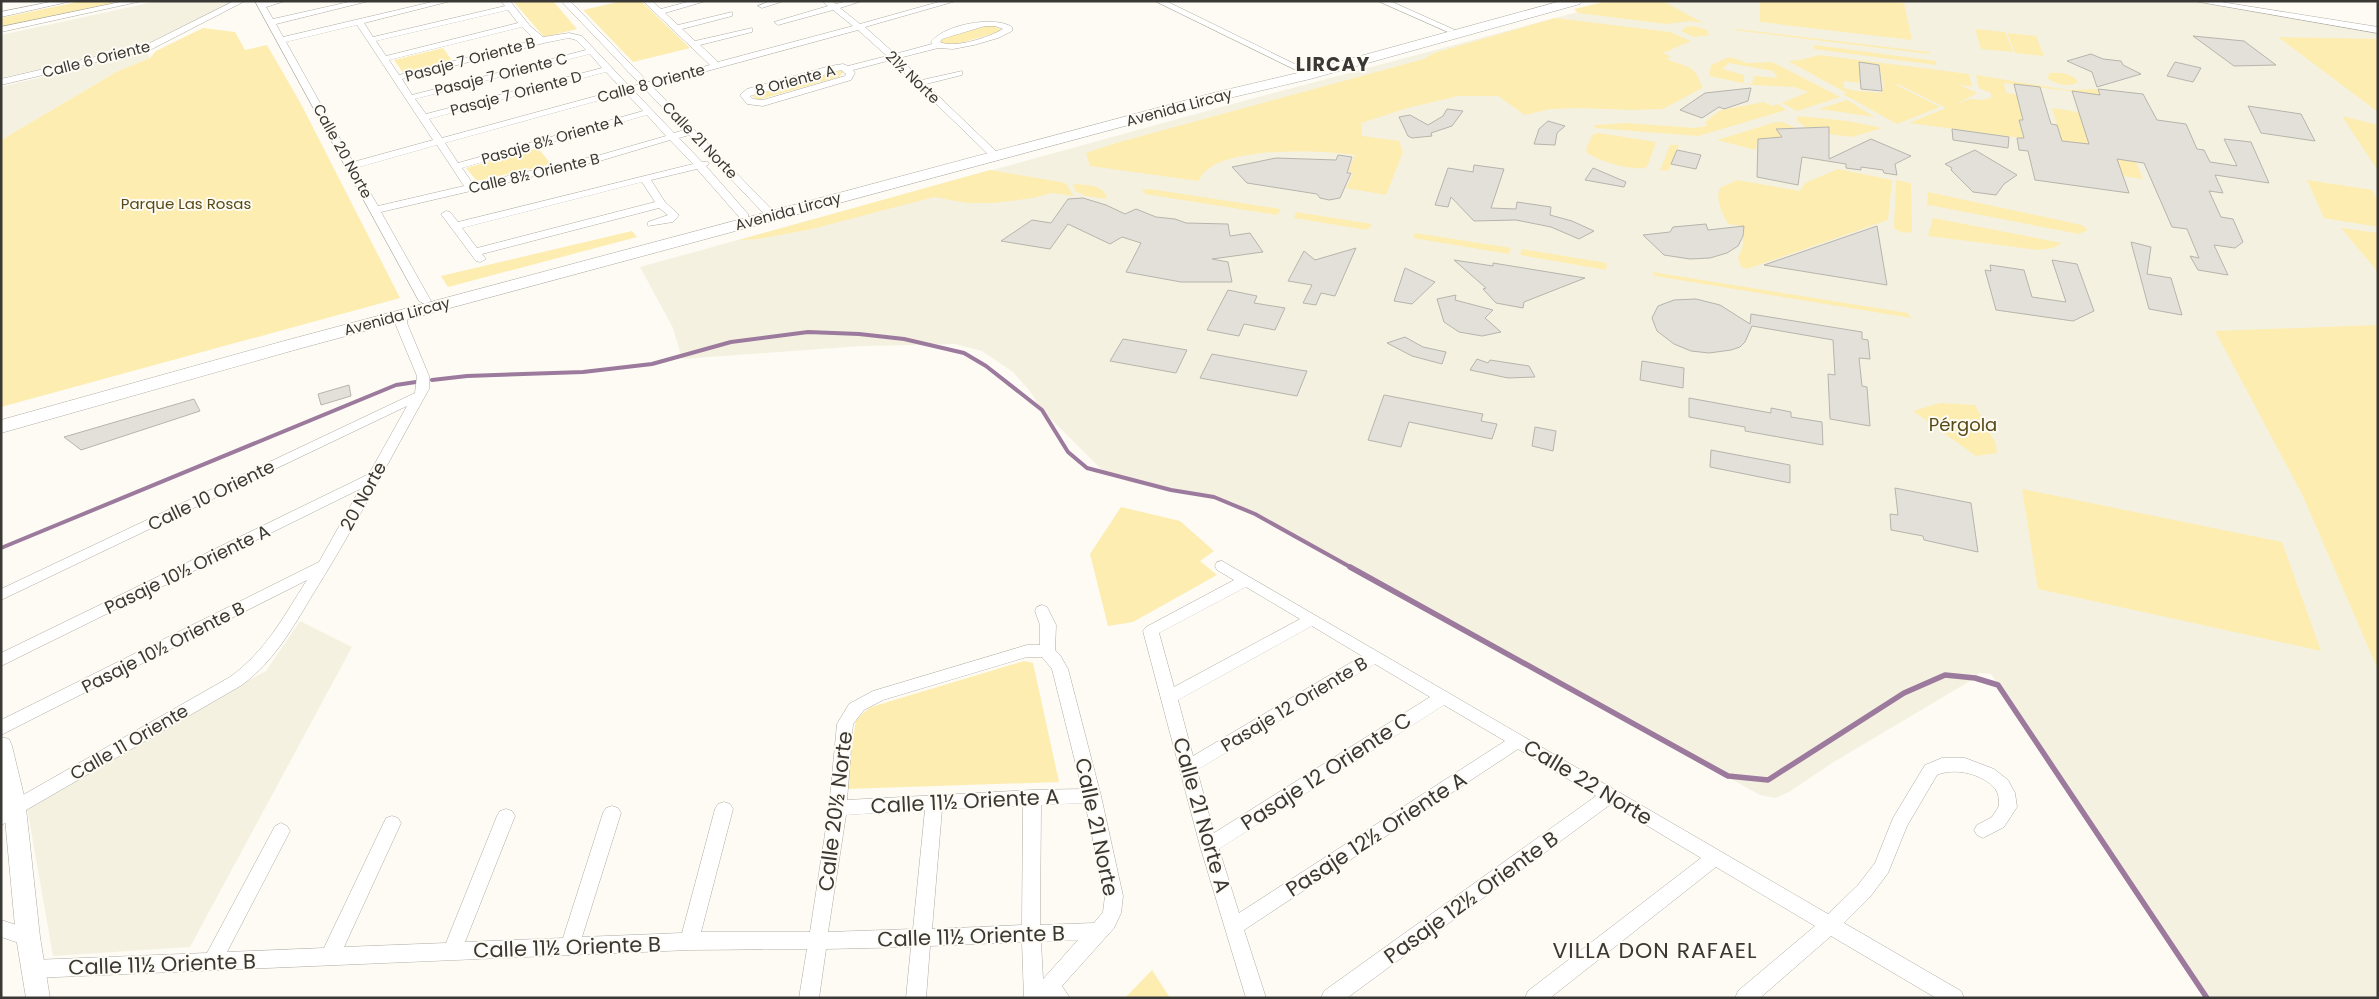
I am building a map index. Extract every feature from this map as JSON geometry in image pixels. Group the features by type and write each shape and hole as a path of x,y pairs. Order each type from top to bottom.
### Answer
{"main road":[{"name":"Avenida Lircay","path":"1303,72 1558,1"},
{"name":"Avenida Lircay","path":"1,427 769,213 1576,1"},
{"name":"Avenida Lircay","path":"1,418 153,374 425,301 744,216 769,213"},
{"path":"1,438 30,418"},
{"path":"1,746 8,812"}],"street":[{"path":"1,15 68,1"},
{"path":"1,30 138,1"},
{"name":"Calle 6 Oriente","path":"1,82 149,48 241,1"},
{"path":"260,3 281,1"},
{"path":"272,22 365,1"},
{"path":"282,40 359,22 423,4 447,1"},
{"name":"Calle 21 Norte","path":"565,1 769,213"},
{"path":"647,1 717,66"},
{"path":"659,12 702,1"},
{"path":"762,6 780,1"},
{"name":"21½ Norte","path":"826,1 860,26 992,153"},
{"path":"778,22 858,1"},
{"name":"Calle 8 Oriente","path":"351,166 952,1"},
{"path":"1382,1 1451,30"},
{"path":"2198,1 2378,30"},
{"path":"1161,2 1303,72"},
{"name":"Calle 20 Norte","path":"260,3 425,301"},
{"path":"371,40 508,4 538,38 544,40"},
{"path":"676,28 729,14"},
{"path":"359,22 470,188"},
{"path":"990,22 1000,22 1009,29 1008,32 957,47 942,47 938,44 935,42 939,37 990,22"},
{"path":"384,59 526,24"},
{"path":"694,44 749,30"},
{"name":"Calle 21 Norte","path":"572,36 579,38 592,51 744,216"},
{"name":"Pasaje 7 Oriente B","path":"397,78 544,40 572,36"},
{"name":"8 Oriente A","path":"847,69 851,73 848,78 762,103 750,102 745,95 750,91 833,68 847,69 938,44"},
{"name":"Pasaje 7 Oriente C","path":"410,98 592,51"},
{"name":"Pasaje 7 Oriente D","path":"423,118 608,69"},
{"path":"920,83 959,73"},
{"name":"Pasaje 8½ Oriente A","path":"456,167 649,112"},
{"name":"Calle 8½ Oriente B","path":"376,210 619,153 692,131"},
{"path":"455,226 719,160"},
{"path":"645,179 661,204 673,213 673,217 652,224"},
{"path":"728,197 749,191"},
{"path":"446,214 478,256 661,204"},
{"name":"20 Norte","path":"255,667 270,650 324,565 423,389 423,376 401,323 402,315"},
{"name":"Calle 10 Oriente","path":"1,595 420,395"},
{"name":"Pasaje 10½ Oriente A","path":"1,660 374,478"},
{"name":"Pasaje 10½ Oriente B","path":"1,728 324,565"},
{"name":"Calle 22 Norte","path":"1222,566 1954,998"},
{"name":"Calle 21 Norte A","path":"1246,580 1151,631 1209,846 1256,998"},
{"path":"1042,611 1048,625 1047,652"},
{"path":"1169,697 1312,619"},
{"name":"Calle 20½ Norte","path":"809,998 838,808 845,724 850,712 860,703 879,695 1027,652 1047,652"},
{"name":"Calle 21 Norte","path":"1045,995 1100,931 1112,913 1114,896 1092,796 1060,669 1056,658 1047,652"},
{"name":"Pasaje 12 Oriente B","path":"1188,767 1375,656"},
{"name":"Calle 11 Oriente","path":"8,812 236,680 255,667"},
{"name":"Pasaje 12 Oriente C","path":"1209,846 1443,696"},
{"name":"Pasaje 12½ Oriente A","path":"1234,927 1518,741"},
{"path":"1745,998 1830,925 1864,891 1882,868 1899,822 1931,770 1942,765 1965,765 1988,774 2002,785 2006,792 2008,807 1998,822 1983,830"},
{"name":"Pasaje 12½ Oriente B","path":"1331,998 1610,795"},
{"name":"Calle 11½ Oriente A","path":"838,808 1032,797 1092,796"},
{"path":"1032,797 1030,933 1045,995"},
{"path":"916,998 934,802"},
{"path":"689,942 724,808"},
{"path":"8,812 38,998"},
{"path":"570,946 612,813"},
{"path":"452,952 506,816"},
{"path":"330,956 392,823"},
{"path":"212,962 281,831"},
{"path":"1535,998 1715,857"},
{"path":"1,928 28,936"},
{"name":"Calle 11½ Oriente B","path":"33,969 570,946 689,942 818,941 1100,931"}],"shaded area":[{"path":"158,1 233,2 148,44 1,78 1,35"},
{"path":"1619,1 2191,1 2378,32 2378,998 2206,998 1991,674 1979,673 1975,678 1832,763 1789,792 1775,798 1760,795 1233,502 1129,482 1104,472 1042,410 1029,390 1013,372 982,351 955,344 862,346 682,359 673,328 640,267 1214,109"},
{"path":"146,51 150,58 118,71 1,140 1,87"},
{"path":"300,621 352,647 190,947 53,956 26,802 266,671"}],"green space":[{"path":"82,1 125,1 1,28 1,18"},
{"path":"513,1 553,1 577,29 544,37"},
{"path":"622,1 641,1 690,48 633,62 583,10"},
{"path":"1608,1 1663,1 1703,23 1690,21 1666,24 1578,13 1574,9"},
{"path":"1760,1 1884,1 1904,3 1912,40 1760,22"},
{"path":"1555,18 1670,32 1691,41 1663,53 1671,57 1666,59 1694,71 1700,80 1702,88 1663,109 1550,109 1525,115 1498,96 1458,96 1407,108 1361,123 1362,136 1399,141 1403,152 1386,195 1346,188 1353,173 1348,171 1355,155 1301,151 1238,157 1221,162 1208,169 1198,181 1090,166 1086,153 1116,143 1424,59 1434,53"},
{"path":"991,24 1003,31 953,45 939,43 943,37"},
{"path":"1694,26 1707,30 1709,35 1694,37 1681,31 1686,27"},
{"name":"Parque Las Rosas","path":"203,28 235,32 245,50 267,45 301,104 400,298 1,407 1,140 118,71 150,58 156,51"},
{"path":"1975,29 2005,32 2013,52 1981,49"},
{"path":"1734,30 1929,52 1930,54"},
{"path":"2007,33 2036,36 2044,56 2015,53"},
{"path":"2278,37 2378,39 2378,112"},
{"path":"1814,45 1936,61 1936,65 1814,49"},
{"path":"443,48 453,62 404,74 394,60"},
{"path":"1819,55 1969,74 1972,87 1958,84 1977,93 1955,105 1970,99 1982,100 1991,98 1991,93 1979,88 1976,75 2067,90 2098,89 2101,98 2085,93 2004,83 2006,93 2023,95 2023,120 2019,120 2021,127 2026,128 2029,139 1909,123 1946,108 1898,84 1896,85 1940,107 1897,124 1843,94 1847,93 1788,61","holes":["1859,62 1879,65 1884,87 1881,93 1844,88 1844,81 1861,83"]},
{"path":"1729,57 1748,63 1772,62 1840,97 1797,111 1782,103 1808,92 1794,87 1752,85 1709,76 1711,65","holes":["1729,63 1773,71 1778,78 1754,76 1752,84 1744,83 1744,75 1722,69"]},
{"path":"845,70 839,77 758,100 749,94 828,71"},
{"path":"2050,73 2070,75 2078,82 2067,85 2054,82 2047,78"},
{"path":"1847,100 1875,117 1819,109"},
{"path":"1764,102 1772,106 1778,104 1786,110 1698,136 1596,128 1594,125 1626,123 1694,128 1707,126 1705,122 1721,110"},
{"path":"2052,108 2078,112 2083,124 2101,127 2134,151 2062,141"},
{"path":"1799,116 1848,121 1882,128 1852,137 1829,134 1829,127 1806,128 1796,120"},
{"path":"2342,116 2378,125 2378,171"},
{"path":"1776,122 1783,122 1795,128 1776,129 1782,137 1758,139 1756,150 1717,140"},
{"path":"1599,133 1656,142 1647,167 1634,168 1617,165 1587,153 1586,149 1593,134"},
{"path":"1670,145 1679,145 1668,171 1660,170"},
{"path":"538,148 551,164 477,181 466,168"},
{"path":"2065,152 2136,162 2143,179 2046,165"},
{"path":"1838,169 1892,180 1888,220 1747,269 1741,267 1738,257 1743,246 1741,226 1728,224 1718,197 1720,188 1737,180 1800,191 1805,183"},
{"path":"990,170 1061,182 1066,184 1074,196 1052,193 1033,198 993,203 967,203 934,197 812,229 758,239 739,240"},
{"path":"1896,180 1911,183 1912,232 1903,233 1894,228"},
{"path":"2307,180 2372,190 2378,201 2378,227 2324,218"},
{"path":"1073,184 1099,188 1103,190 1107,199 1086,196 1075,191"},
{"path":"1150,189 1281,209 1277,215 1145,194 1142,190"},
{"path":"1928,192 2082,225 2088,230 2079,234 1927,205"},
{"path":"1296,212 1372,224 1367,230 1294,218"},
{"path":"1933,218 2062,243 2053,248 2037,250 1928,236"},
{"path":"2341,228 2378,233 2378,272"},
{"path":"632,231 637,237 448,287 441,276"},
{"path":"1415,233 1511,248 1509,254 1413,238"},
{"path":"1522,249 1607,263 1606,270 1520,255"},
{"path":"1652,272 1908,313 1911,318 1655,276"},
{"path":"2378,325 2378,670 2303,496 2215,331"},
{"name":"Pérgola","path":"1940,403 1975,405 1996,444 1997,453 1976,456 1913,411"},
{"path":"2022,489 2282,542 2321,651 2038,589"},
{"path":"1121,507 1180,521 1214,551 1200,561 1217,575 1133,622 1108,626 1090,554"},
{"path":"1024,661 1033,663 1059,782 846,789 856,719 871,707"},
{"path":"1152,970 1170,998 1125,998"}],"building":[{"path":"2193,36 2244,41 2276,65 2234,66"},
{"path":"2091,54 2103,59 2121,61 2123,65 2141,74 2097,87 2092,72 2067,61"},
{"path":"1859,62 1879,65 1882,91 1861,89"},
{"path":"2175,62 2201,68 2193,82 2167,76"},
{"path":"2014,84 2040,87 2051,124 2057,125 2062,141 2089,144 2072,91 2100,95 2098,89 2143,94 2157,120 2186,124 2197,149 2204,150 2210,162 2237,166 2224,139 2251,142 2269,183 2215,175 2223,193 2209,191 2221,217 2233,219 2243,242 2235,248 2214,245 2228,275 2198,270 2190,256 2199,258 2187,229 2172,227 2144,163 2117,159 2129,193 2035,180 2028,151 2019,150 2017,138 2024,138 2019,120 2023,120"},
{"path":"1751,88 1748,101 1724,109 1719,107 1702,118 1680,110 1705,93"},
{"path":"2248,106 2301,114 2315,141 2261,133"},
{"path":"1447,109 1463,111 1452,126 1431,133 1432,136 1412,138 1408,136 1399,117 1410,115 1428,125 1443,116"},
{"path":"1548,121 1565,126 1557,133 1555,145 1534,144 1539,129"},
{"path":"1829,127 1829,159 1871,139 1911,156 1895,164 1897,175 1884,173 1883,170 1861,167 1861,170 1846,168 1846,164 1802,157 1798,185 1757,177 1758,139 1782,137 1776,129"},
{"path":"1952,129 2009,137 2008,148 1953,140"},
{"path":"1677,150 1701,155 1696,169 1671,164"},
{"path":"1975,150 2017,175 2004,184 1996,195 1973,192 1951,170 1952,168 1945,164"},
{"path":"1338,155 1352,157 1347,173 1351,173 1340,198 1329,200 1320,198 1317,194 1247,183 1232,167 1276,158 1336,160"},
{"path":"1474,165 1504,169 1491,208 1516,209 1517,202 1551,207 1550,215 1572,221 1594,231 1579,239 1551,227 1516,220 1474,221 1451,197 1448,207 1435,205 1448,168 1473,172"},
{"path":"1593,168 1626,182 1624,187 1585,180"},
{"path":"1083,198 1106,205 1125,214 1136,209 1156,217 1175,219 1186,223 1228,224 1230,236 1250,233 1263,252 1212,259 1228,262 1232,282 1181,282 1126,272 1141,243 1122,237 1110,244 1068,224 1050,249 1001,241 1032,220 1051,223 1068,199"},
{"path":"1706,224 1708,230 1744,226 1743,236 1738,246 1727,253 1710,258 1690,259 1664,255 1643,235 1670,232 1673,227"},
{"path":"1877,226 1887,285 1764,265"},
{"path":"2131,242 2151,247 2147,274 2171,278 2182,315 2149,309"},
{"path":"1356,248 1335,296 1321,293 1316,305 1303,303 1312,285 1288,281 1304,251 1315,260"},
{"path":"1454,260 1493,266 1493,263 1585,278 1524,302 1523,308 1496,303 1483,289 1486,288"},
{"path":"2052,260 2077,264 2094,311 2073,321 1996,310 1985,270 1991,271 1990,265 2024,270 2032,297 2066,302"},
{"path":"1405,268 1435,282 1412,304 1394,301"},
{"path":"1228,290 1257,296 1254,303 1285,308 1275,330 1244,324 1239,336 1207,330"},
{"path":"1456,295 1455,300 1493,310 1485,318 1501,332 1482,336 1459,332 1444,322 1437,299"},
{"path":"1696,299 1720,305 1750,324 1751,314 1862,332 1862,339 1868,340 1870,359 1859,358 1862,386 1867,387 1870,426 1830,419 1828,374 1835,375 1833,340 1752,326 1745,342 1740,347 1709,353 1691,351 1674,344 1657,331 1652,318 1658,306 1674,300"},
{"path":"1405,337 1423,347 1446,352 1442,364 1412,356 1387,343"},
{"path":"1123,339 1187,350 1176,373 1110,361"},
{"path":"1212,354 1307,371 1297,396 1200,378"},
{"path":"1477,359 1488,363 1490,360 1529,366 1535,377 1508,378 1470,370"},
{"path":"1642,361 1684,368 1683,388 1640,380"},
{"path":"349,385 351,396 321,405 318,394"},
{"path":"1384,395 1483,414 1481,421 1497,424 1492,439 1409,422 1401,447 1368,440"},
{"path":"1689,398 1771,413 1771,408 1791,412 1791,417 1822,422 1823,445 1745,431 1745,427 1689,417"},
{"path":"194,399 200,411 81,450 64,437"},
{"path":"1535,427 1556,431 1553,451 1532,446"},
{"path":"1711,450 1790,465 1790,483 1710,467"},
{"path":"1895,488 1971,503 1978,552 1924,540 1923,536 1891,530 1890,514 1898,515"}],"waterway":[{"path":"432,380 467,376 583,372 652,364 731,342 808,332 859,334 904,339 964,353 986,366 1042,410 1068,452 1087,468 1171,490 1214,497 1255,514 1352,568"},
{"path":"1,548 396,385 416,382"},
{"path":"1350,567 1728,776 1768,780 1904,693 1945,675 1975,678 1998,685 2207,998"}],"district":[{"name":"LIRCAY","path":"1333,64"},
{"name":"VILLA DON RAFAEL","path":"1655,950"}]}
